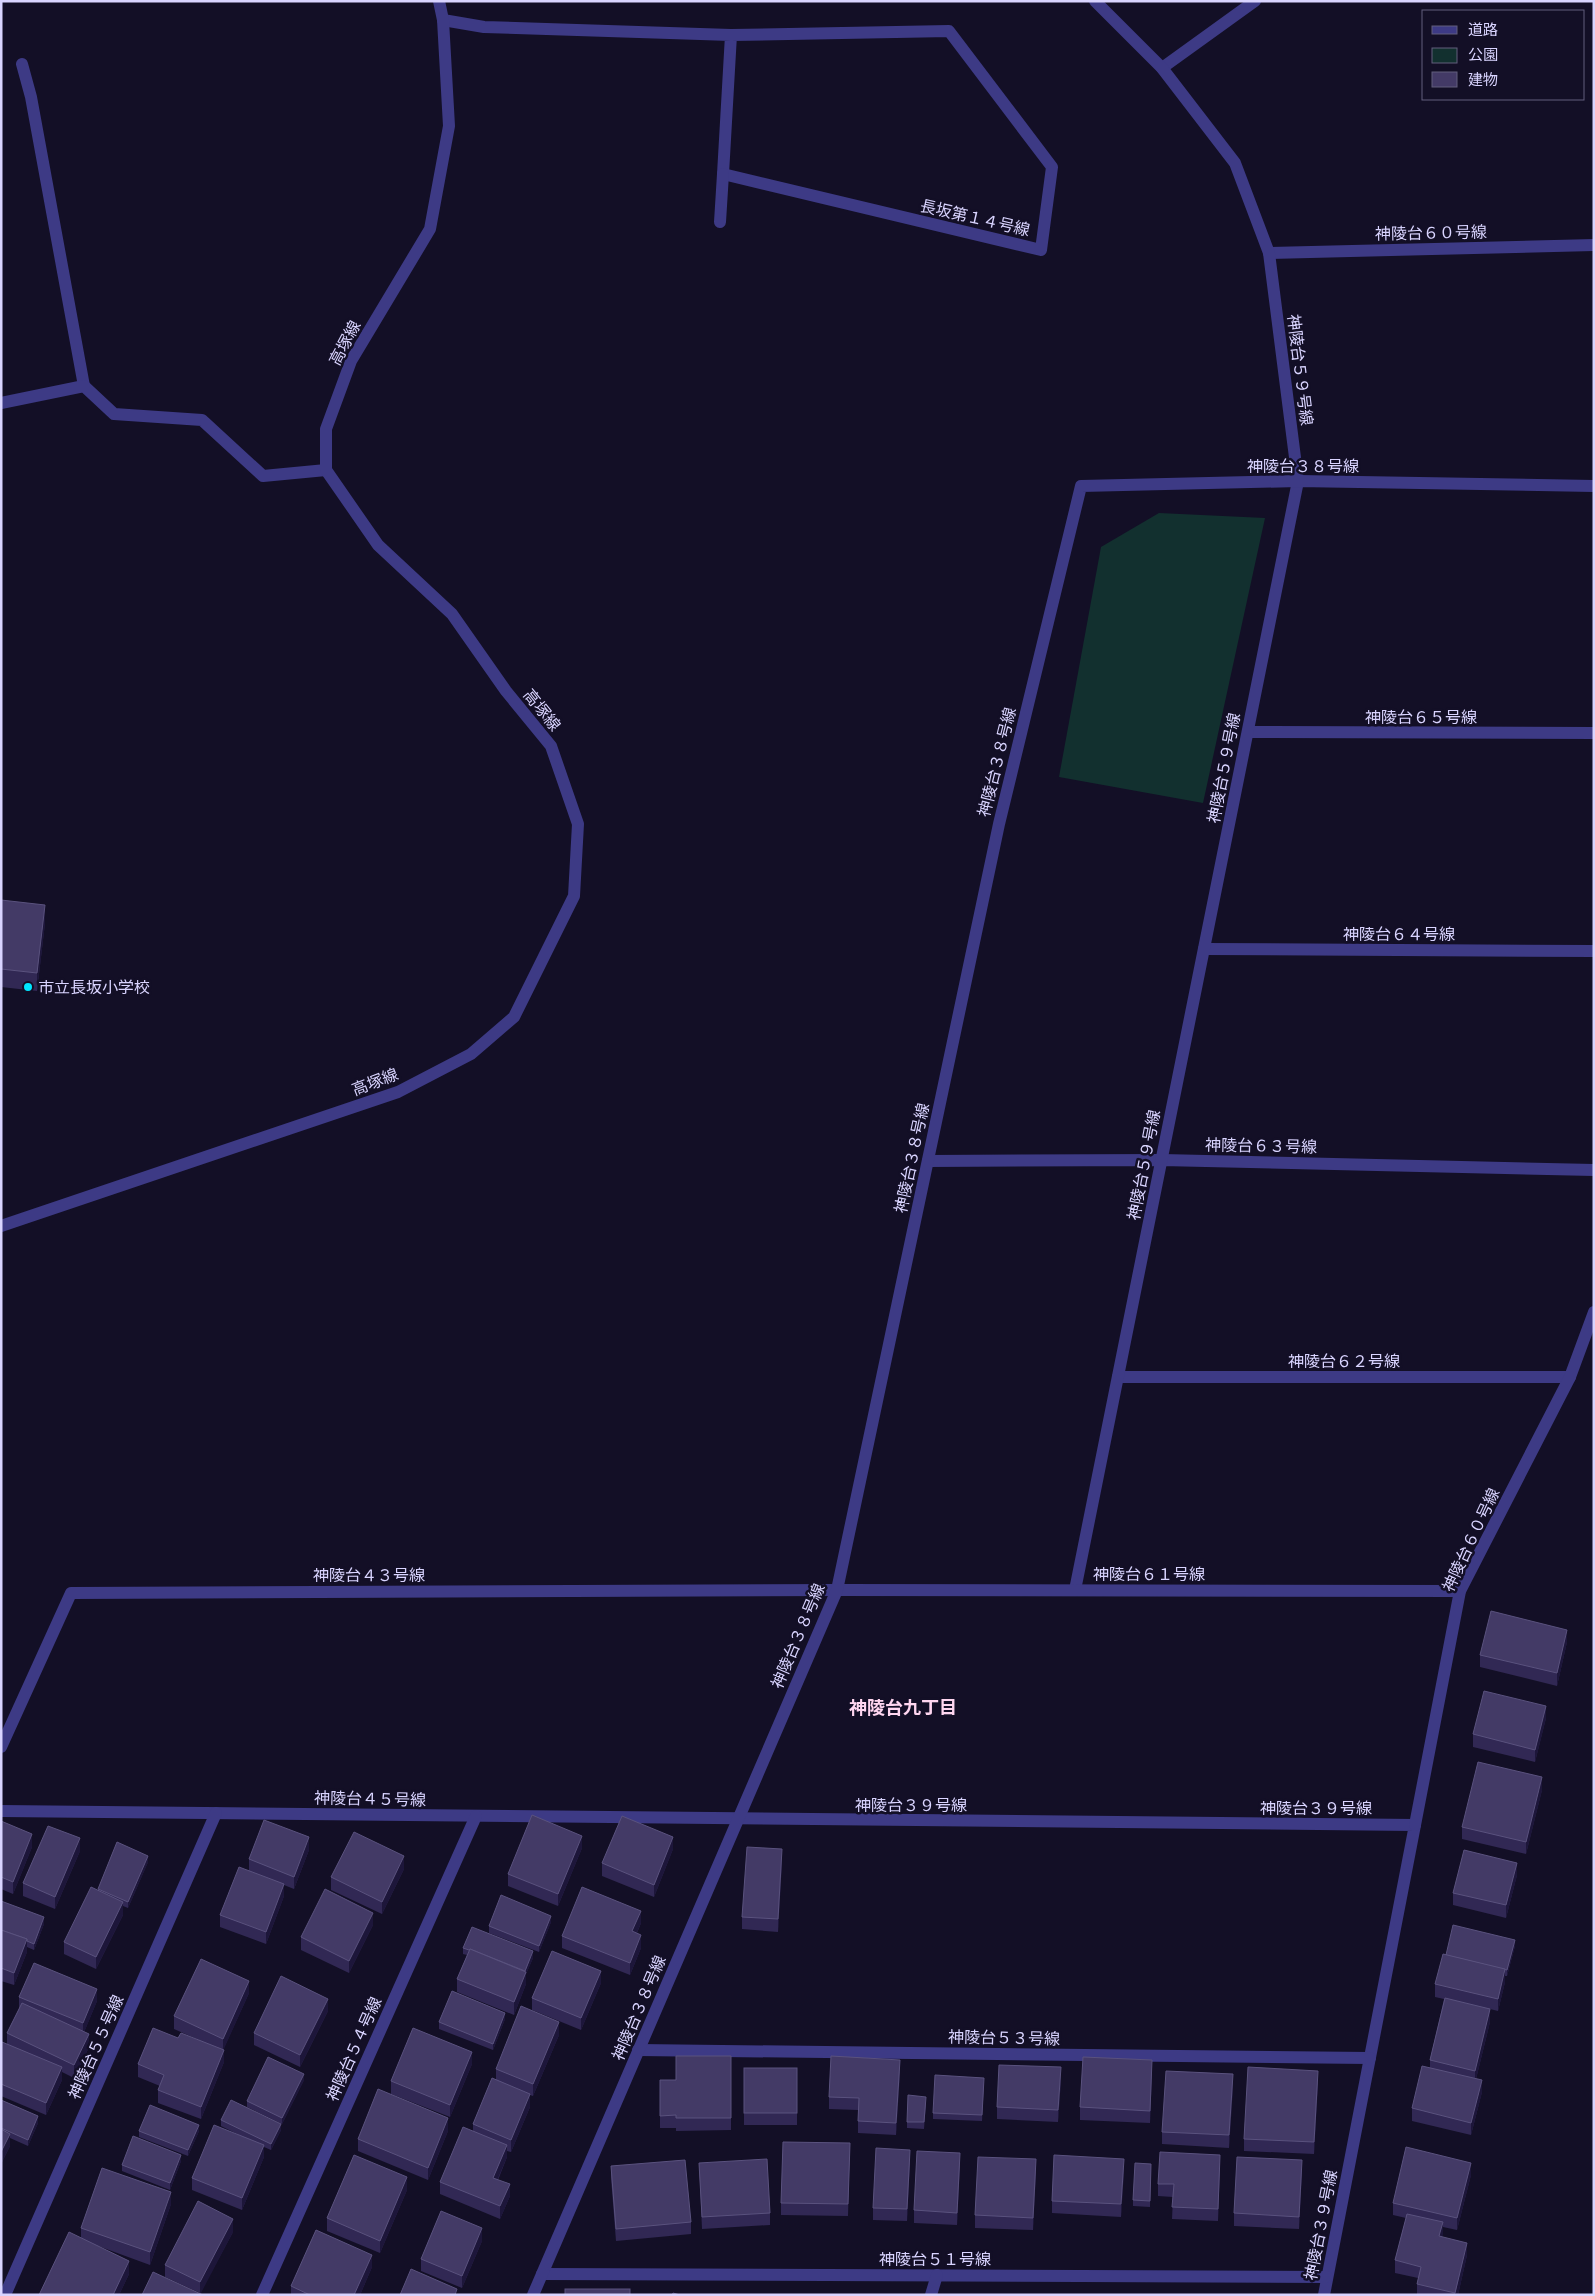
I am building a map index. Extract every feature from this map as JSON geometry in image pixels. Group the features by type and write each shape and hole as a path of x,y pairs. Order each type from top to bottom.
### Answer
{"street":[{"name":"高塚線","path":"1,1226 398,1092 471,1054 514,1017 574,896 578,824 550,746 506,691 452,614 378,545 326,470 326,429 351,361 430,229 449,126 443,20 439,1"},
{"name":"神陵台５９号線","path":"1075,1590 1298,481 1269,253 1235,163 1162,68 1095,1"},
{"path":"1162,68 1255,1"},
{"name":"長坂第１４号線","path":"443,20 484,27 731,36 949,31 1052,167 1041,250 723,174"},
{"path":"720,222 731,36"},
{"path":"22,64 31,97 84,386 114,414 202,420 263,476 326,470"},
{"name":"神陵台６０号線","path":"1269,253 1594,245"},
{"path":"1,402 84,386"},
{"name":"神陵台３８号線","path":"533,2295 837,1590 999,824 1081,486 1298,481 1594,486"},
{"name":"神陵台６５号線","path":"1248,732 1594,733"},
{"name":"神陵台６４号線","path":"1204,949 1594,951"},
{"name":"神陵台６３号線","path":"928,1162 1162,1160 1594,1170"},
{"name":"神陵台６０号線","path":"1415,1825 1460,1591 1570,1377 1594,1312"},
{"name":"神陵台６２号線","path":"1118,1377 1570,1377"},
{"name":"神陵台６１号線","path":"837,1590 1460,1591"},
{"name":"神陵台４３号線","path":"1,1747 71,1593 837,1590"},
{"name":"神陵台４５号線","path":"1,1811 738,1819"},
{"name":"神陵台５５号線","path":"5,2295 216,1813"},
{"name":"神陵台５４号線","path":"262,2295 476,1816"},
{"name":"神陵台３９号線","path":"738,1819 1415,1825 1324,2295"},
{"name":"神陵台５３号線","path":"638,2050 1370,2058"},
{"name":"神陵台５１号線","path":"542,2274 1328,2277"},
{"path":"932,2295 937,2275"}],"green space":[{"path":"1159,513 1265,518 1203,803 1059,777 1101,547"}],"building":[{"path":"1,900 45,905 37,973 1,969"},
{"path":"1491,1611 1567,1630 1557,1673 1480,1655"},
{"path":"1484,1691 1546,1706 1535,1750 1473,1734"},
{"path":"1478,1762 1542,1777 1526,1842 1462,1827"},
{"path":"532,1815 582,1836 558,1894 508,1874"},
{"path":"622,1816 673,1837 654,1885 602,1863"},
{"path":"264,1820 309,1837 294,1877 249,1859"},
{"path":"1,1821 32,1834 13,1882 1,1877"},
{"path":"48,1826 80,1838 55,1897 23,1883"},
{"path":"354,1832 404,1856 382,1902 331,1877"},
{"path":"117,1842 148,1856 128,1902 98,1889"},
{"path":"747,1847 782,1849 778,1919 742,1917"},
{"path":"1464,1850 1517,1863 1506,1905 1453,1893"},
{"path":"239,1867 284,1884 266,1932 220,1915"},
{"path":"91,1887 123,1902 96,1957 64,1942"},
{"path":"582,1887 641,1911 632,1931 641,1935 630,1963 562,1936"},
{"path":"325,1889 373,1913 349,1961 301,1937"},
{"path":"501,1895 551,1916 539,1946 489,1926"},
{"path":"1,1901 44,1917 34,1944 27,1941 27,1939 1,1930"},
{"path":"1453,1925 1515,1940 1507,1970 1446,1955"},
{"path":"472,1927 533,1951 525,1971 463,1948"},
{"path":"1,1930 27,1939 14,1973 1,1968"},
{"path":"470,1949 526,1972 514,2002 457,1979"},
{"path":"552,1951 601,1971 581,2018 532,1998"},
{"path":"1443,1954 1505,1969 1498,1999 1435,1984"},
{"path":"201,1959 249,1981 223,2039 174,2016"},
{"path":"34,1963 97,1989 83,2023 19,1997"},
{"path":"281,1976 328,1999 300,2055 254,2033"},
{"path":"452,1991 505,2013 493,2044 439,2022"},
{"path":"1445,1998 1490,2009 1475,2071 1430,2060"},
{"path":"22,2003 89,2034 74,2065 7,2033"},
{"path":"521,2006 559,2022 533,2084 496,2069"},
{"path":"153,2028 178,2038 181,2033 224,2050 201,2107 158,2090 164,2075 138,2064"},
{"path":"413,2028 472,2052 450,2105 391,2081"},
{"path":"2,2042 62,2067 46,2103 1,2084"},
{"path":"676,2056 731,2056 731,2118 676,2118 676,2115 660,2116 660,2080 676,2080"},
{"path":"831,2056 900,2060 896,2123 858,2121 859,2098 829,2097"},
{"path":"268,2057 304,2074 282,2118 247,2101"},
{"path":"1083,2057 1152,2060 1150,2111 1080,2107"},
{"path":"999,2065 1061,2067 1058,2110 997,2107"},
{"path":"1422,2066 1482,2080 1471,2123 1412,2108"},
{"path":"1248,2067 1318,2071 1314,2142 1244,2139"},
{"path":"744,2068 797,2068 797,2113 744,2113"},
{"path":"1166,2071 1233,2074 1229,2135 1162,2132"},
{"path":"935,2075 984,2078 982,2115 933,2113"},
{"path":"492,2078 530,2094 511,2140 473,2124"},
{"path":"378,2089 448,2118 428,2168 358,2139"},
{"path":"908,2095 926,2097 924,2122 907,2122"},
{"path":"1,2100 38,2116 28,2140 1,2128"},
{"path":"231,2100 281,2124 271,2144 221,2120"},
{"path":"150,2105 199,2125 188,2150 139,2131"},
{"path":"214,2125 264,2145 242,2198 192,2178"},
{"path":"463,2127 507,2145 493,2178 510,2184 500,2206 440,2182"},
{"path":"1,2129 10,2134 1,2152"},
{"path":"133,2136 181,2155 170,2183 122,2165"},
{"path":"783,2142 850,2143 848,2204 781,2203"},
{"path":"1406,2147 1471,2163 1457,2218 1393,2203"},
{"path":"876,2148 910,2150 907,2209 873,2208"},
{"path":"917,2151 960,2153 957,2213 914,2210"},
{"path":"1160,2152 1220,2155 1218,2209 1172,2207 1174,2184 1158,2184"},
{"path":"354,2155 407,2177 380,2241 327,2218"},
{"path":"1054,2155 1124,2159 1121,2204 1052,2201"},
{"path":"978,2157 1036,2159 1033,2218 975,2215"},
{"path":"1237,2157 1302,2160 1299,2217 1234,2213"},
{"path":"767,2159 770,2213 702,2217 699,2163"},
{"path":"685,2160 691,2222 616,2229 611,2166"},
{"path":"1135,2163 1151,2164 1150,2201 1133,2200"},
{"path":"102,2168 171,2192 150,2252 81,2228"},
{"path":"198,2201 233,2219 200,2282 165,2265"},
{"path":"441,2211 482,2228 462,2276 421,2259"},
{"path":"1407,2214 1443,2222 1439,2236 1467,2243 1455,2293 1417,2284 1421,2267 1395,2260"},
{"path":"316,2230 372,2255 354,2295 310,2295 291,2286"},
{"path":"69,2232 129,2261 113,2295 39,2295"},
{"path":"411,2269 457,2289 455,2295 400,2295"},
{"path":"153,2272 203,2295 142,2295"},
{"path":"565,2289 630,2289 630,2295 565,2295"}],"place":[{"name":"市立長坂小学校","path":"28,987"}],"district":[{"name":"神陵台九丁目","path":"903,1708"}]}
